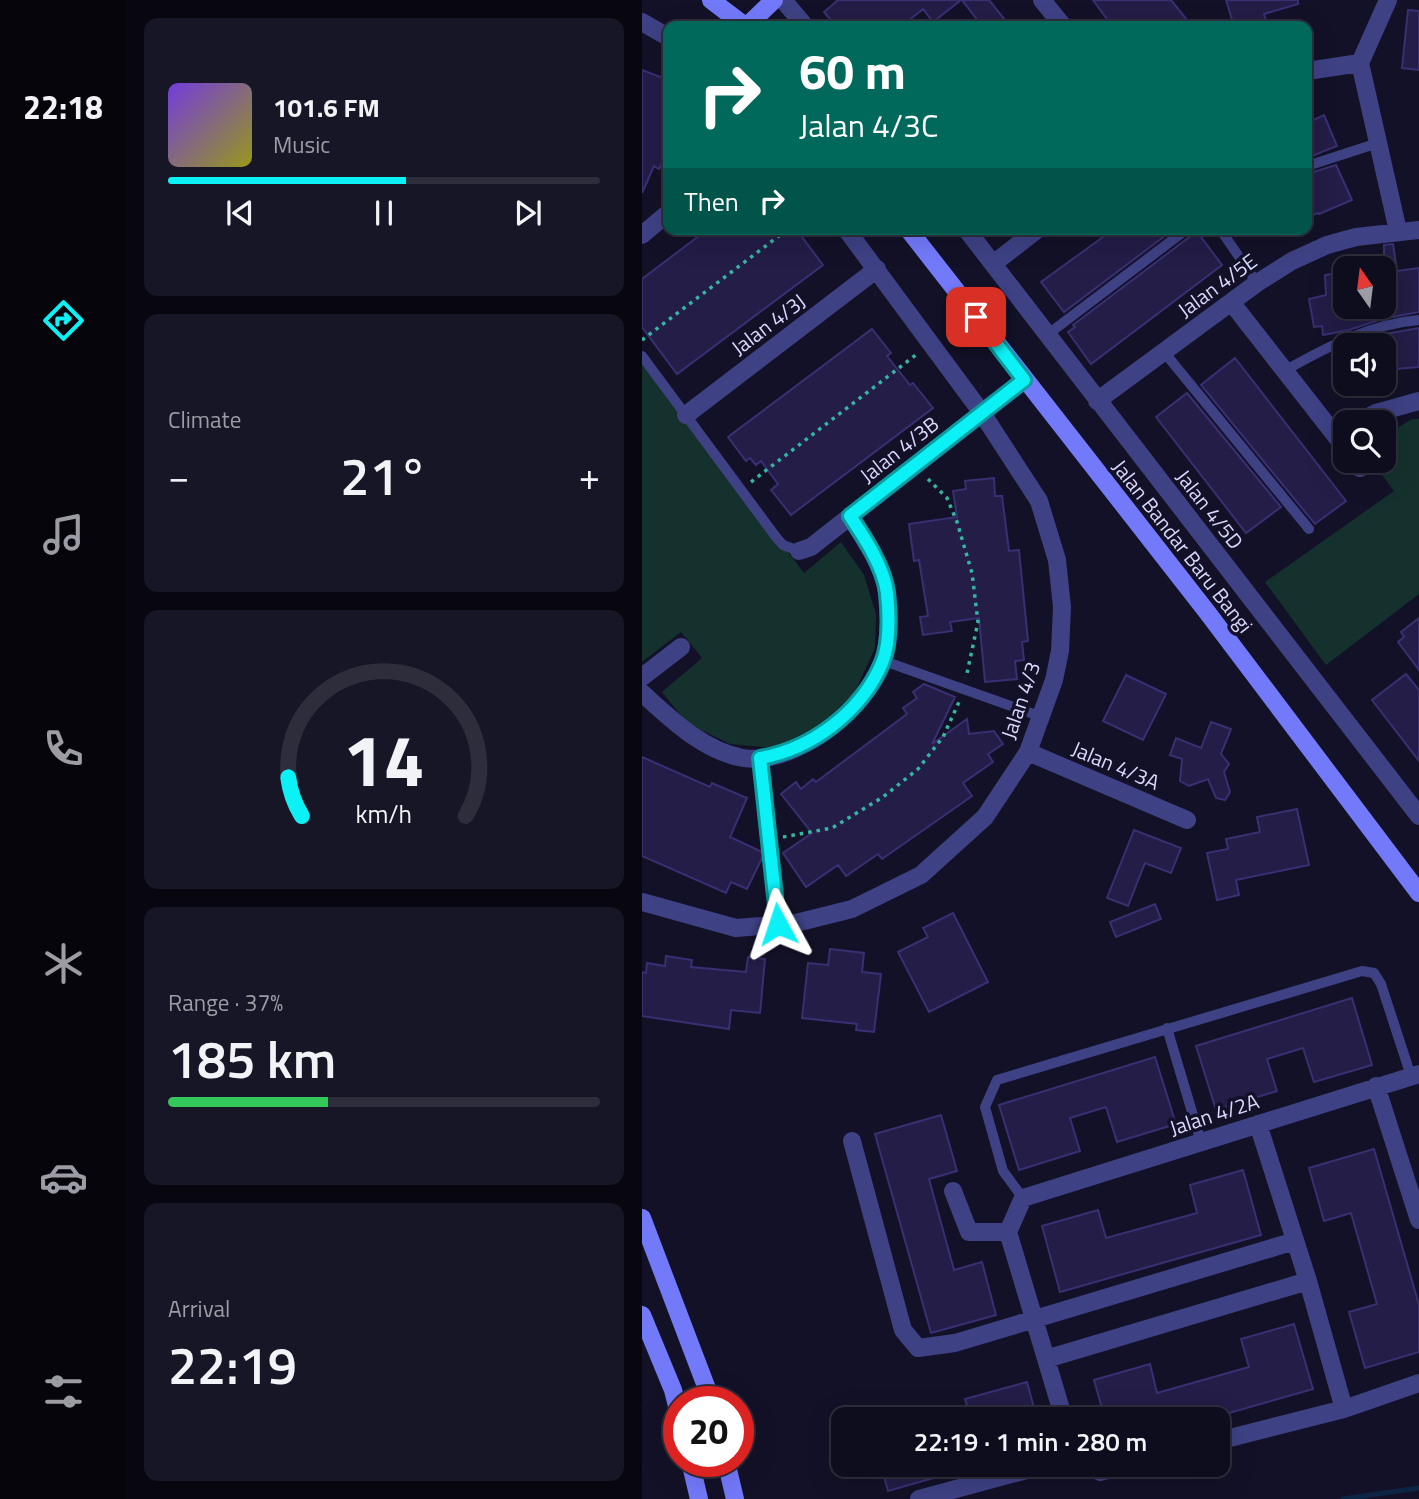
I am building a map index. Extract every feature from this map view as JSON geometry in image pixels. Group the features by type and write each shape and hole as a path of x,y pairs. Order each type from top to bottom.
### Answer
{"street":[{"path":"711,0 739,21"},
{"path":"751,21 774,0"},
{"path":"783,0 801,21"},
{"path":"1042,0 1059,21"},
{"path":"1388,0 1360,63 1398,231"},
{"path":"642,22 663,34"},
{"path":"1312,70 1360,63"},
{"path":"642,235 663,217"},
{"name":"Jalan 4/5E","path":"1097,401 1257,283 1292,261 1327,245 1356,237 1419,230"},
{"name":"Jalan 4/3","path":"642,902 736,928 796,923 852,909 921,875 985,817 1028,752 1054,680 1060,651 1062,607 1057,559 1039,501 982,413 851,235"},
{"name":"Jalan Bandar Baru Bangi","path":"913,235 1215,622 1418,892"},
{"name":"Jalan 4/5D","path":"971,235 1419,816"},
{"path":"993,264 1030,235"},
{"name":"Jalan 4/3J","path":"686,415 877,269"},
{"path":"1231,302 1284,370 1333,423"},
{"name":"Jalan 4/3B","path":"800,551 811,547 1024,380"},
{"path":"1387,410 1419,401"},
{"path":"642,693 681,729 722,752 743,758 781,755 825,732 849,711 884,661 887,591 871,548 850,516"},
{"path":"642,677 681,647"},
{"name":"Jalan 4/3A","path":"1028,752 1187,820"},
{"name":"Jalan 4/2A","path":"1023,1198 1415,1075"},
{"path":"1376,1086 1419,1220"},
{"path":"1258,1124 1308,1281 1344,1409"},
{"path":"852,1141 903,1330 918,1348 955,1343 1295,1241"},
{"path":"953,1191 969,1232 1008,1232"},
{"path":"1023,1198 1008,1232 1060,1407"},
{"path":"642,1218 706,1386"},
{"path":"1046,1359 1308,1281"},
{"path":"642,1315 671,1386"},
{"path":"1230,1438 1344,1409 1419,1383"},
{"path":"694,1477 699,1499"},
{"path":"730,1477 735,1499"},
{"path":"919,1499 1001,1477"}],"lane":[{"path":"1312,164 1378,143"},
{"path":"1047,335 1179,235"},
{"path":"1224,235 1257,283"},
{"path":"1284,370 1341,339 1403,321 1419,320"},
{"path":"1164,352 1309,529"},
{"path":"642,356 783,545 800,551"},
{"path":"884,661 1042,717"},
{"path":"760,758 778,924"},
{"path":"1023,1198 1003,1171 985,1107 997,1080 1362,971 1374,973 1382,984 1415,1075"},
{"path":"1167,1028 1201,1142"}],"path":[{"path":"642,340 780,235"},
{"path":"741,490 931,343"},
{"path":"770,839 832,828 883,797 918,769 943,737 964,689 978,622 972,573 947,498 922,474"}],"green space":[{"path":"642,361 804,573 841,542 864,575 876,614 875,648 855,692 820,726 774,748 730,744 687,723 662,692 702,658 681,632 642,662"},
{"path":"1412,419 1419,419 1419,594 1326,665 1265,582 1394,491 1381,473 1396,473 1396,429"}],"building":[{"path":"838,0 961,0 934,21 923,9 908,21 832,21 824,12"},
{"path":"962,0 989,0 1006,21 978,21"},
{"path":"1093,0 1171,0 1188,21 1108,21"},
{"path":"1226,0 1298,0 1298,4 1264,14 1266,21 1232,21"},
{"path":"1408,10 1419,11 1419,70 1402,68"},
{"path":"642,70 663,78 663,161 659,169 654,166 642,193"},
{"path":"1324,115 1337,146 1312,156 1312,121"},
{"path":"1336,165 1352,200 1312,215 1312,172"},
{"path":"700,235 800,235 823,265 677,374 642,327 642,279"},
{"path":"1106,235 1166,235 1064,312 1041,282"},
{"path":"1192,235 1200,235 1222,265 1091,364 1068,332 1075,327 1073,325"},
{"path":"1393,244 1395,256 1384,256 1384,245"},
{"path":"1396,264 1397,271 1419,268 1419,312 1396,316"},
{"path":"1333,274 1333,319 1382,319 1323,335 1322,326 1314,327 1309,299 1326,295 1325,275"},
{"path":"1419,328 1419,367 1396,369 1396,333 1391,333"},
{"path":"872,329 891,353 887,356 933,408 791,515 771,490 778,484 761,461 756,465 750,458 746,461 728,437"},
{"path":"1235,358 1346,501 1315,524 1201,385"},
{"path":"1187,393 1281,507 1246,533 1156,417"},
{"path":"994,478 995,496 1002,496 1009,551 1019,550 1028,641 1022,642 1024,660 1015,661 1017,679 985,682 979,618 950,622 952,631 923,635 920,617 928,616 919,560 914,561 909,524 957,517 953,491 966,489 965,481"},
{"path":"1419,618 1419,670 1398,642 1404,637 1401,632"},
{"path":"1406,674 1419,690 1419,761 1372,700"},
{"path":"1126,675 1166,694 1143,740 1103,721"},
{"path":"924,684 955,697 932,744 967,719 969,734 994,731 1003,744 988,754 993,762 963,783 972,796 882,859 878,854 846,876 838,865 806,887 783,853 812,833 781,794 796,782 801,789 813,779 816,782 907,714 903,708 917,698 913,692"},
{"path":"1211,722 1231,729 1221,754 1229,764 1224,772 1230,792 1225,800 1216,798 1208,779 1189,786 1180,781 1182,759 1170,755 1176,738 1201,748"},
{"path":"642,757 710,787 712,783 747,798 730,837 762,852 763,856 747,889 731,882 726,893 642,856"},
{"path":"1297,809 1309,865 1236,880 1239,895 1217,900 1207,853 1228,849 1226,839 1260,832 1257,817"},
{"path":"1134,830 1181,848 1171,873 1145,863 1128,906 1107,898"},
{"path":"1155,904 1161,919 1116,937 1110,922"},
{"path":"953,913 988,982 929,1012 898,952 928,937 923,928"},
{"path":"830,949 864,953 862,972 881,974 874,1032 856,1030 857,1024 802,1018 808,963 828,965"},
{"path":"666,956 692,960 691,967 746,972 748,957 765,959 760,1013 731,1010 729,1029 642,1016 642,972 646,973 647,963 665,966"},
{"path":"1352,998 1372,1065 1314,1082 1303,1048 1267,1059 1277,1091 1216,1110 1196,1046"},
{"path":"1155,1057 1176,1124 1117,1142 1106,1107 1070,1118 1080,1151 1019,1170 999,1105"},
{"path":"941,1115 957,1171 929,1179 954,1270 982,1262 996,1315 931,1333 875,1134"},
{"path":"1374,1149 1419,1305 1419,1352 1365,1368 1349,1312 1377,1304 1351,1213 1324,1221 1309,1168"},
{"path":"1243,1170 1261,1235 1060,1292 1042,1226 1098,1210 1106,1238 1197,1213 1190,1185"},
{"path":"1294,1324 1313,1389 1230,1413 1230,1407 1102,1407 1094,1380 1150,1364 1157,1393 1249,1367 1241,1339"},
{"path":"1027,1382 1034,1407 967,1407 965,1399"},
{"path":"884,1477 937,1477 888,1491"}],"waterway":[{"path":"1343,1499 1419,1488"}],"route":[{"path":"778,924 760,758 781,755 825,732 849,711 884,661 887,591 871,548 850,516 1024,380 976,317"}]}
